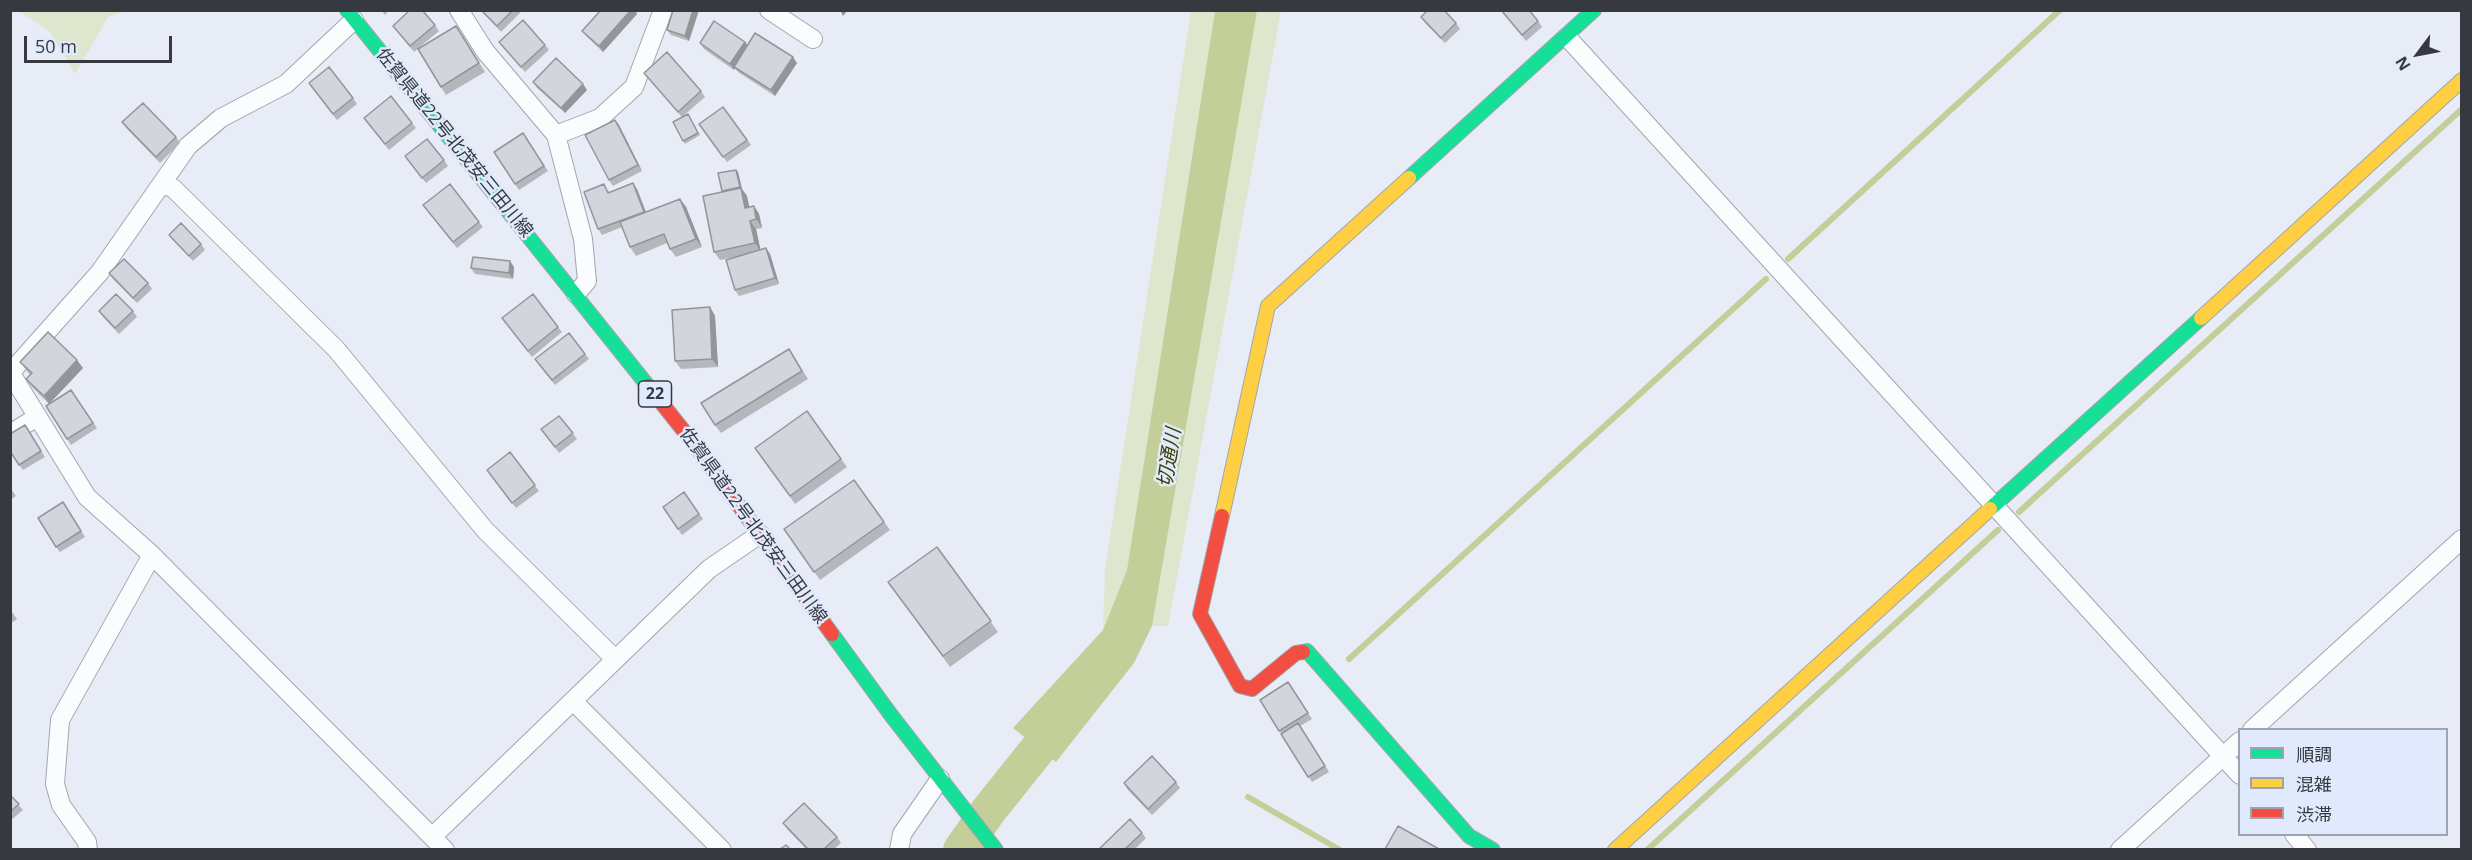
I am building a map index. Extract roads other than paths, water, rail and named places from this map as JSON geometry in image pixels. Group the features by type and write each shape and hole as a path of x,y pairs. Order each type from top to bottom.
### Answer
{"street":[{"path":"459,10 485,51 556,135 583,239 587,281 576,294"},
{"path":"556,135 600,118 634,87 663,10"},
{"path":"770,10 813,39"},
{"path":"1493,849 1469,836 1307,651 1296,653 1252,689 1240,686 1200,614 1268,306 1567,37 1594,10"},
{"path":"350,15 286,84 221,118 188,146 163,185 100,272 11,372 87,497 152,555 439,843 615,659 709,569 760,534"},
{"name":"佐賀県道22号北茂安三田川線","path":"350,15 695,445 891,715 996,849"},
{"path":"1567,37 2238,773"},
{"path":"1616,849 2462,80"},
{"path":"163,185 173,188 336,349 484,530 615,659"},
{"path":"10,434 37,417"},
{"path":"2253,728 2462,540"},
{"path":"88,849 87,842 61,805 55,784 60,720 152,555"},
{"path":"573,701 722,849"},
{"path":"2120,849 2238,743"},
{"path":"899,849 902,834 944,784"},
{"path":"2296,836 2307,849"}],"water":[{"path":"1215,11 1257,11 1152,626 1134,663 1056,762 1013,728 1103,630 1127,570"}],"waterway":[{"path":"1788,259 2060,10"},
{"path":"2019,512 2462,109"},
{"path":"1349,659 1766,279"},
{"path":"1647,850 1998,530"},
{"name":"切通川","path":"961,850 989,810 1069,710"},
{"path":"1248,797 1340,850"}]}
